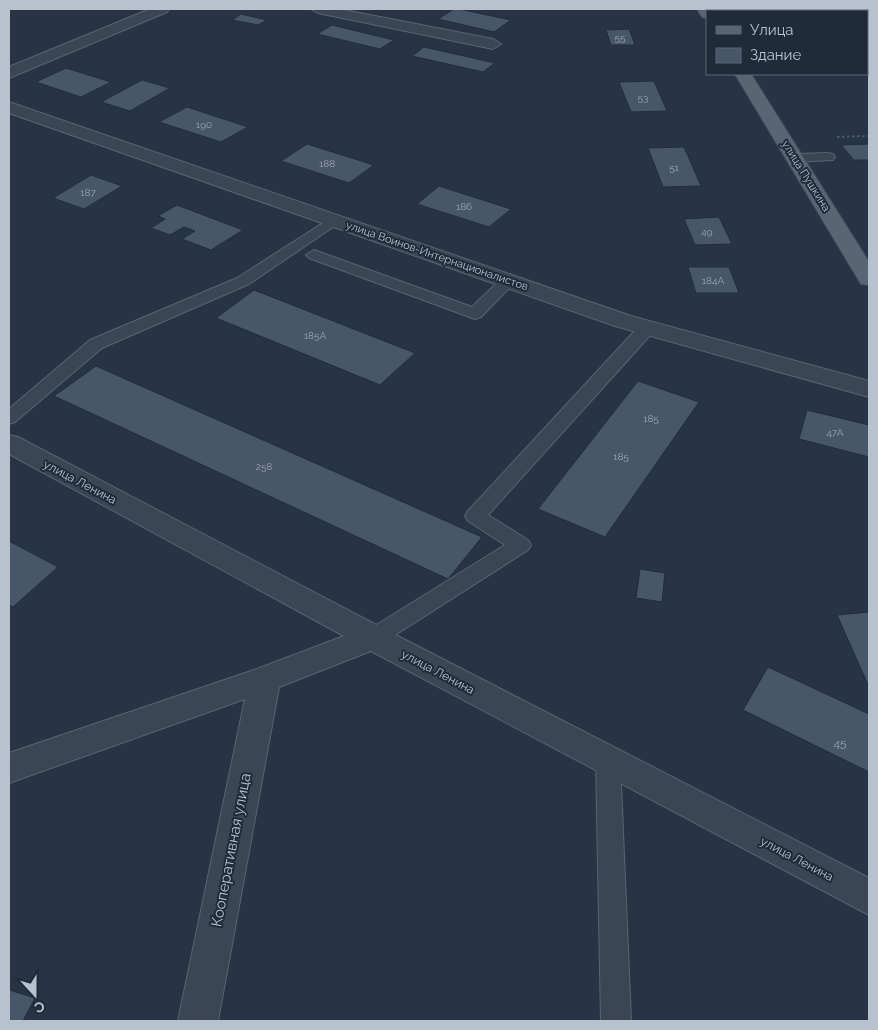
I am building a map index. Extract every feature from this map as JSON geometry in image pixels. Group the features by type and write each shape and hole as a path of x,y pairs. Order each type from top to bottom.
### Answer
{"main road":[{"name":"улица Пушкина","path":"744,75 869,279"}],"street":[{"path":"9,72 162,9"},
{"path":"318,9 493,44"},
{"name":"улица Воинов-Интернационалистов","path":"9,107 508,281 648,327 869,389"},
{"name":"улица Ленина","path":"9,443 373,638 869,897"},
{"path":"9,768 265,679 373,638"},
{"name":"Кооперативная улица","path":"198,1021 265,679"}],"lane":[{"path":"795,158 828,157"},
{"path":"9,418 96,344 243,281 334,220"},
{"path":"314,255 475,314 508,281"},
{"path":"373,638 521,545 475,516 648,327"},
{"path":"608,761 616,1021"}],"building":[{"path":"454,9 511,20 494,32 438,19"},
{"path":"744,9 777,10 745,10"},
{"path":"241,14 267,20 258,25 232,20"},
{"path":"332,25 394,40 380,49 317,34"},
{"path":"629,29 635,45 611,45 606,30"},
{"path":"424,47 495,63 483,72 412,56"},
{"path":"66,68 111,82 81,97 36,82"},
{"path":"142,80 170,88 130,111 101,102"},
{"path":"654,81 667,111 631,112 619,82"},
{"path":"187,107 248,127 221,142 159,122"},
{"path":"307,144 374,165 349,183 281,161"},
{"path":"869,144 869,160 854,160 841,145"},
{"path":"684,147 701,186 663,187 648,148"},
{"path":"91,175 122,186 84,209 53,198"},
{"path":"439,186 511,209 489,227 417,204"},
{"path":"177,205 243,230 211,250 182,239 195,231 184,227 170,235 151,228 165,219 158,216"},
{"path":"719,217 732,244 695,245 684,219"},
{"path":"688,267 729,267 739,293 696,293"},
{"path":"254,290 415,353 380,385 216,318"},
{"path":"96,366 482,537 448,579 54,396"},
{"path":"638,381 699,402 605,537 538,509"},
{"path":"807,410 869,425 869,457 799,439"},
{"path":"9,541 58,567 13,607 9,605"},
{"path":"640,569 665,573 662,602 636,598"},
{"path":"869,612 869,687 837,615"},
{"path":"768,667 869,714 869,772 743,710"},
{"path":"9,990 35,998 23,1021 9,1021"}]}
